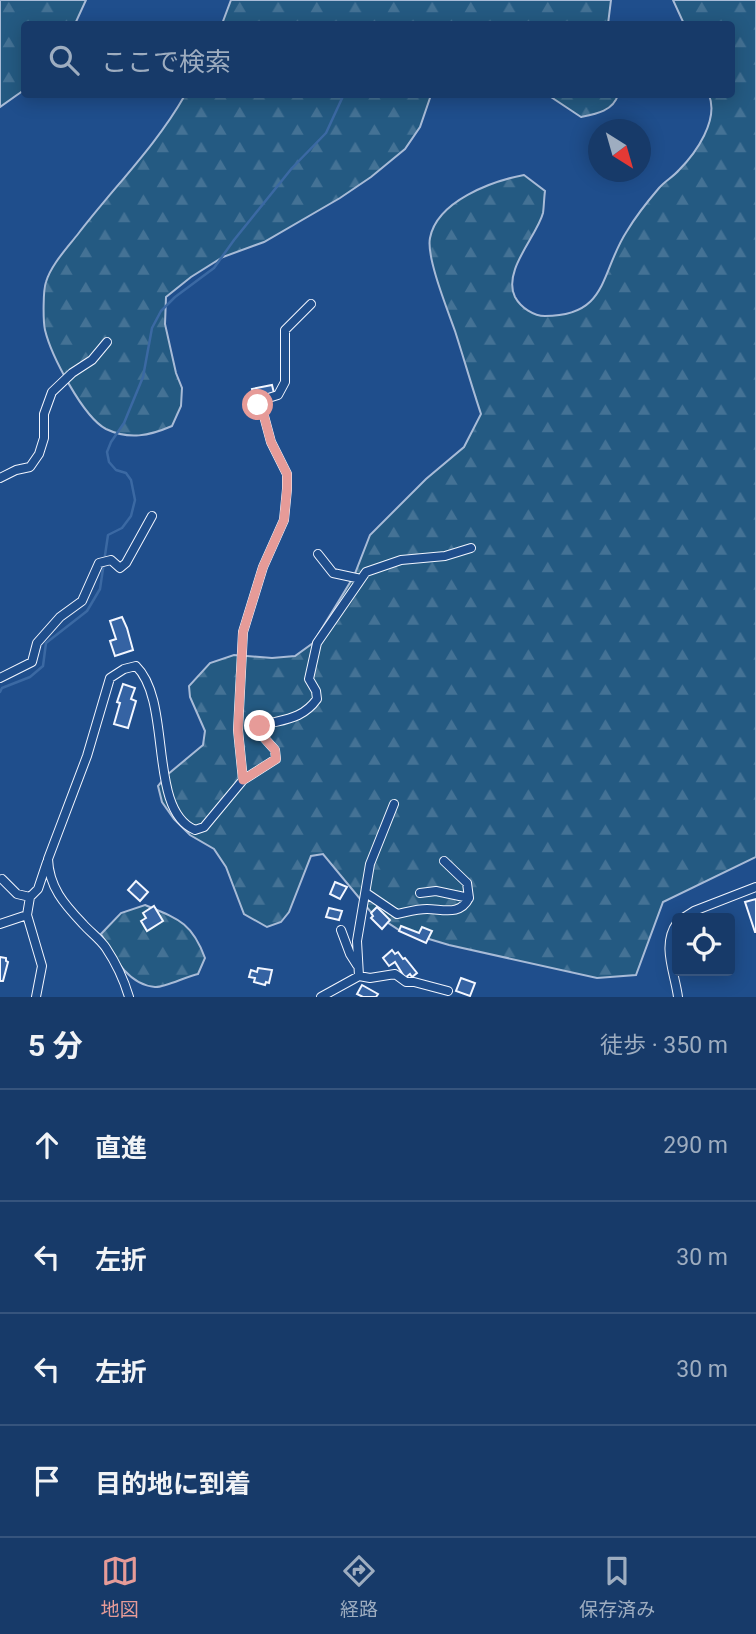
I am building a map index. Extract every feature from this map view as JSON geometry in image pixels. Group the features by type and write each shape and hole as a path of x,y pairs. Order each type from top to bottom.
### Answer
{"street":[{"path":"243,780 238,730 243,632 263,567 284,520 287,489 287,474 271,442 258,405 262,400 278,395 285,382 285,330 311,304"},
{"path":"0,478 30,467 39,454 44,438 44,414 52,392 72,373 92,360 107,342"},
{"path":"0,678 32,662 37,643 60,617 82,601 99,563 110,560 120,568 126,563 152,516"},
{"path":"36,997 42,966 27,915 30,897 38,889 87,756 110,678 124,668 136,666 144,673 159,729 168,794 174,810 188,827 195,830 204,827 243,780 276,759 275,750 258,731 260,726 300,716 309,710 317,699 309,679 317,643 366,572 401,560 445,556 471,548"},
{"path":"318,554 333,573 361,579"},
{"path":"359,976 359,919 370,864 394,804"},
{"path":"48,859 49,876 57,893 82,924 105,946 124,981 129,996 119,997"},
{"path":"366,893 397,914 425,909 462,908 469,898 467,883 444,861"},
{"path":"2,879 17,894 30,897"},
{"path":"691,913 756,887"},
{"path":"420,893 436,891 469,898"},
{"path":"0,925 27,915"},
{"path":"341,929 350,954 358,965"},
{"path":"672,933 672,966"},
{"path":"321,997 359,976 370,978 395,974 406,982 448,991"},
{"path":"674,976 678,997"}],"green space":[{"path":"0,0 86,0 76,21 21,21 21,92 0,107"},
{"path":"231,0 611,0 608,21 223,21"},
{"path":"673,0 756,0 756,857 663,902 636,975 597,978 449,945 399,930 370,911 323,854 311,856 289,912 281,922 267,927 244,914 226,867 214,849 190,835 162,802 158,786 203,745 205,731 190,697 189,686 210,663 234,655 272,658 295,656 313,643 354,576 370,535 426,479 464,447 481,414 431,258 430,238 443,213 454,203 482,188 524,175 545,191 540,222 513,276 515,297 524,308 545,316 566,314 592,300 634,220 699,145 711,115 710,98 735,98 735,21 683,21"},
{"path":"183,98 430,98 420,127 405,149 371,177 264,242 223,257 166,297 165,324 182,388 181,406 172,426 147,434 123,435 106,429 97,422 78,399 61,369 45,330 45,286 60,257 174,114"},
{"path":"552,98 617,98 608,108 581,117"},
{"path":"145,905 183,924 195,937 205,958 198,974 155,987 136,981 122,968 101,934 121,913"}],"building":[{"path":"272,385 274,393 254,397 252,389"},
{"path":"122,617 133,650 115,656 110,641 116,639 110,621"},
{"path":"123,684 135,688 131,699 136,701 128,728 114,724"},
{"path":"136,881 148,892 140,901 128,890"},
{"path":"335,882 347,887 340,899 330,894"},
{"path":"756,899 756,932 755,932 745,902"},
{"path":"154,906 163,921 147,931 141,921 146,918 143,913"},
{"path":"377,907 390,920 382,929 371,918 371,913"},
{"path":"329,908 342,911 339,920 326,917"},
{"path":"401,926 419,933 422,927 432,931 426,943 399,931"},
{"path":"392,950 405,958 417,973 405,978 395,962 389,966 383,958"},
{"path":"0,957 6,958 8,962 3,981 0,981"},
{"path":"258,968 272,970 269,983 266,982 265,985 254,982 255,978 249,977 251,970 257,972"},
{"path":"461,978 475,983 470,996 456,991"},
{"path":"362,985 378,994 376,997 357,994"}],"waterway":[{"path":"0,692 2,688 30,677 43,666 46,643 87,611 100,589 108,535 122,528 131,516 135,500 131,480 126,473 116,470 109,462 107,452 124,423 143,377 152,328 161,311 214,268 292,168 326,133 342,98"}],"route":[{"path":"258,405 271,442 287,474 287,489 284,520 263,567 243,632 238,730 243,780 276,759 277,753 258,731 260,726"}]}
